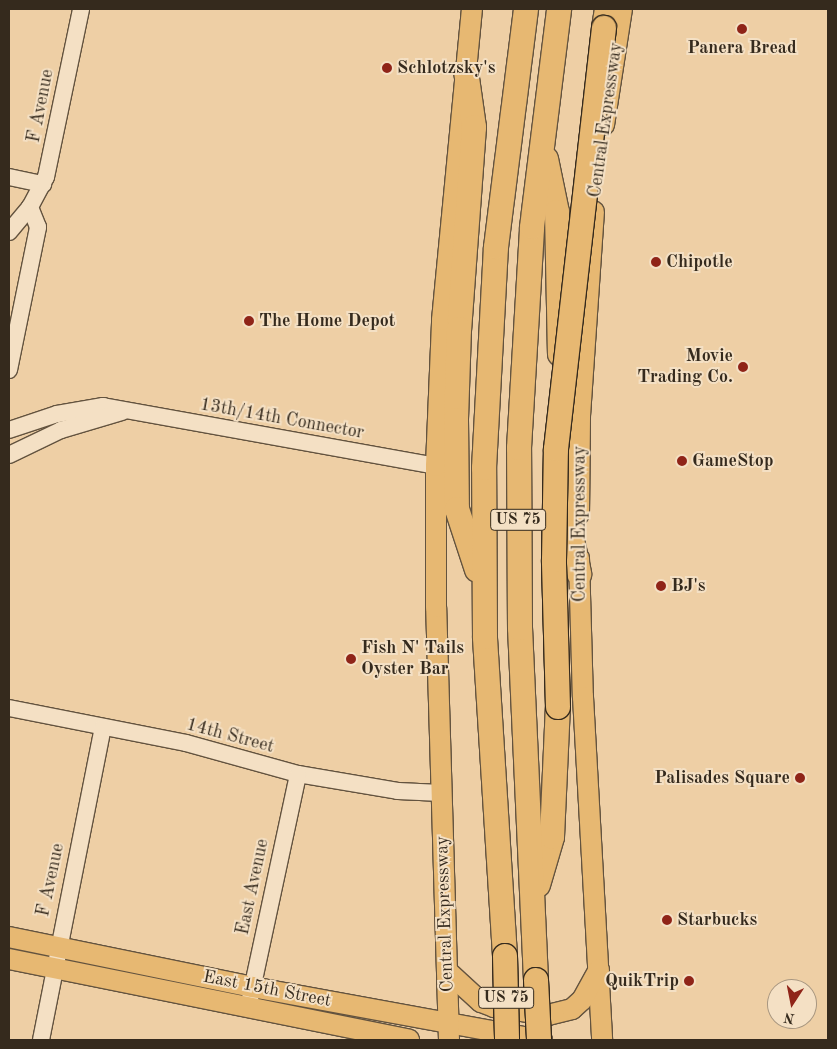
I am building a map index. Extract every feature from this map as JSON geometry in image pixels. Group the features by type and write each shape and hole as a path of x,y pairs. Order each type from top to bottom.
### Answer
{"highway":[{"name":"US 75","path":"526,9 505,159 489,335 483,591 506,956 529,1040"},
{"name":"US 75","path":"529,1040 536,980 520,628 518,494 525,324 542,138 559,9"},
{"path":"533,904 552,837 558,707 554,560 556,449 605,18"},
{"path":"466,71 474,127 459,329 456,420 457,509 483,591"},
{"path":"542,138 557,212 556,287 566,475 571,535 579,574"}],"main road":[{"name":"Central Expressway","path":"449,1031 441,792 436,466 442,320 472,9"},
{"name":"Central Expressway","path":"602,1040 579,574 580,446 585,328 595,202 622,9"},
{"name":"East 15th Street","path":"9,936 252,986 449,1031 529,1040"},
{"name":"East 15th Street","path":"9,960 248,1008 370,1036 409,1040"},
{"path":"447,971 481,1002 494,1007 548,1015 572,1009 582,1000 598,969"},
{"path":"138,985 149,975 178,971"}],"street":[{"name":"F Avenue","path":"9,232 30,207 43,184 81,9"},
{"path":"9,177 43,184"},
{"path":"9,370 38,227 30,207"},
{"name":"13th/14th Connector","path":"9,430 57,414 103,406 122,412 436,466"},
{"path":"9,455 61,430 122,412"},
{"name":"14th Street","path":"9,708 186,744 298,774 398,791 441,792"},
{"name":"F Avenue","path":"41,1040 57,947 103,728"},
{"name":"East Avenue","path":"248,1008 298,774"}],"place":[{"name":"Panera Bread","path":"742,29"},
{"name":"Schlotzsky's","path":"387,68"},
{"name":"Chipotle","path":"656,262"},
{"name":"The Home Depot","path":"249,321"},
{"name":"Movie Trading Co.","path":"743,367"},
{"name":"GameStop","path":"682,461"},
{"name":"BJ's","path":"661,586"},
{"name":"Fish N' Tails Oyster Bar","path":"351,659"},
{"name":"Palisades Square","path":"800,778"},
{"name":"Starbucks","path":"667,920"},
{"name":"QuikTrip","path":"689,981"}]}
